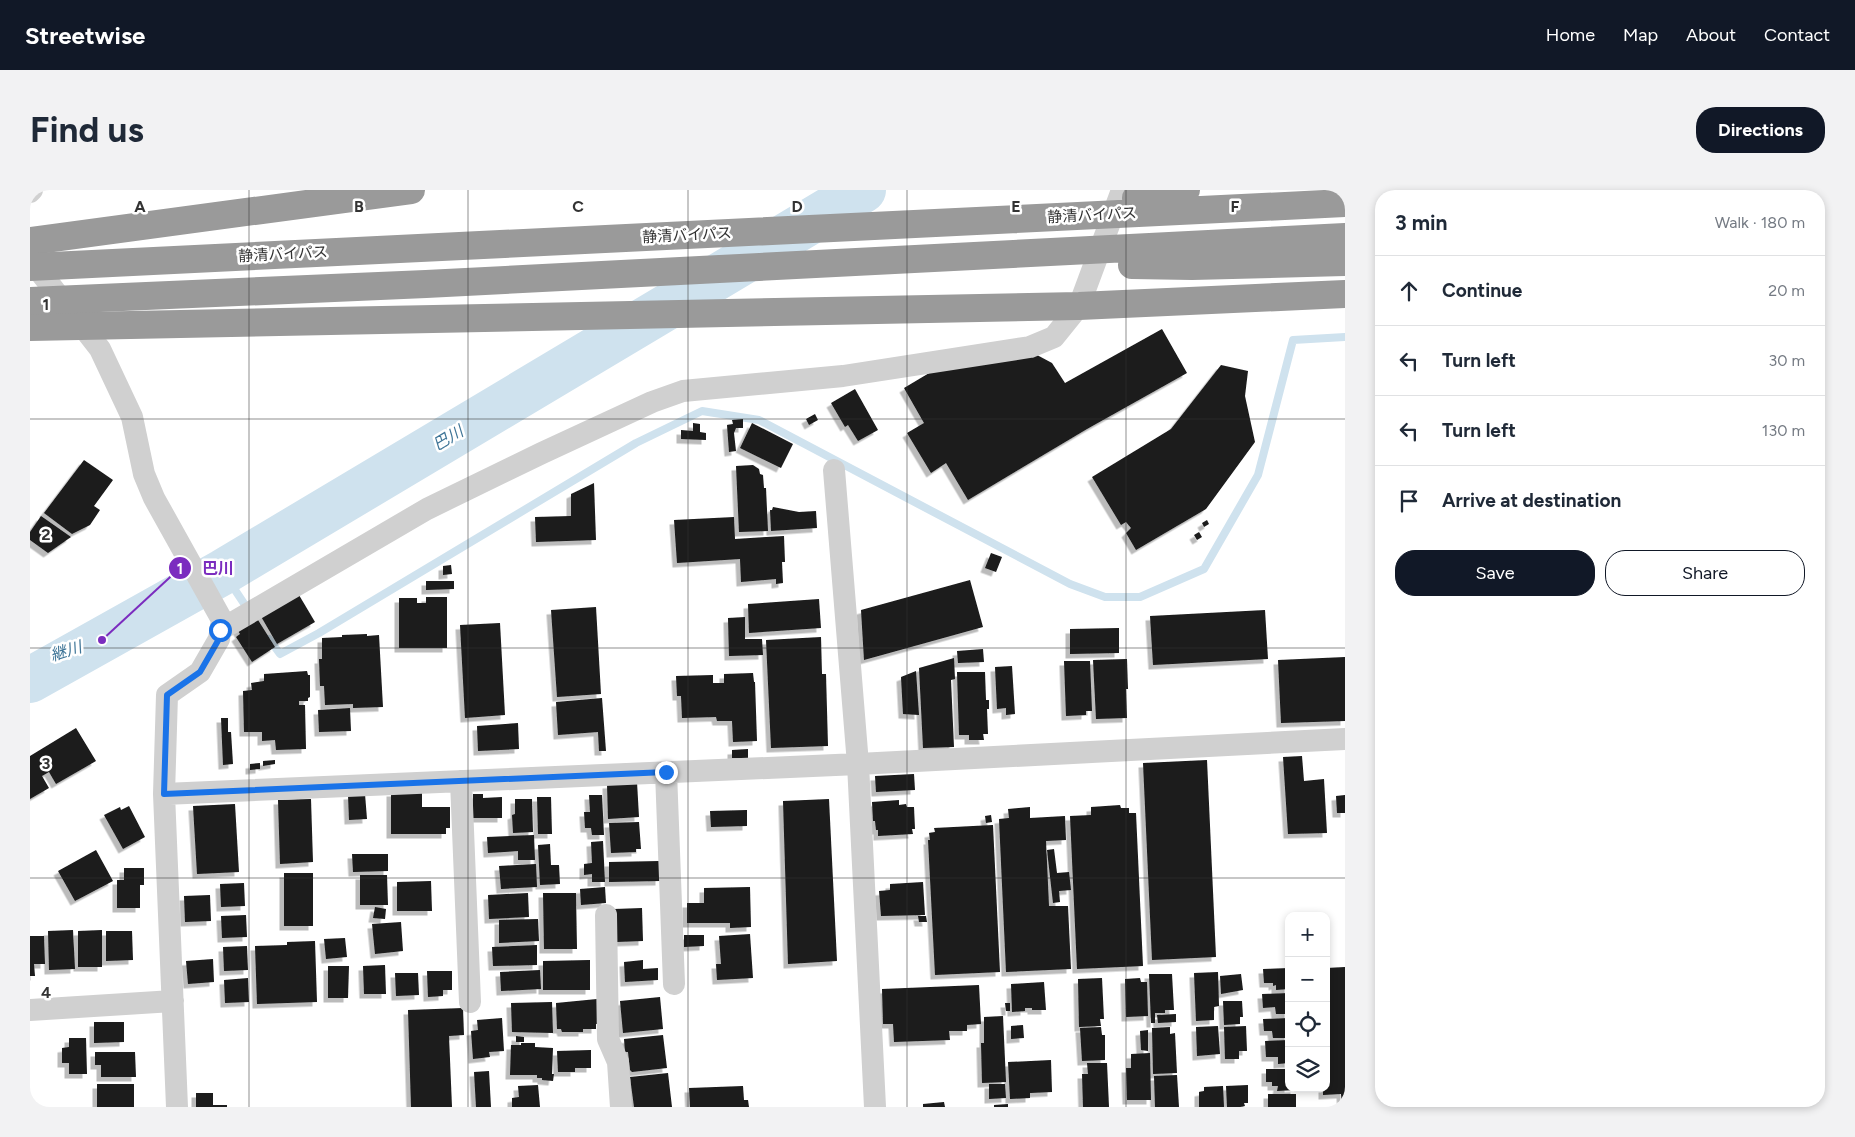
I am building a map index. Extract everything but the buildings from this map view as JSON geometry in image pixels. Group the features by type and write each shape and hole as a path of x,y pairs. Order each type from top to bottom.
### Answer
{"highway":[{"path":"30,242 411,190"},
{"path":"984,220 1186,190"},
{"name":"静清バイパス","path":"30,267 1345,203"},
{"path":"30,301 426,284 1345,237"},
{"path":"956,256 1182,266 1345,262"},
{"path":"30,327 1079,306 1345,294"}],"street":[{"path":"221,625 427,509 652,402 683,391 843,376 1030,347 1054,337 1079,306 1122,190"},
{"path":"30,259 100,349 132,417 144,474 159,507 221,625 219,639 200,672 167,695 164,794 177,1107"},
{"path":"834,470 858,764 875,1107"},
{"path":"164,794 858,764 1345,739"},
{"path":"666,772 674,984"},
{"path":"461,781 470,1002"},
{"path":"606,915 608,1039 618,1062 620,1107"},
{"path":"30,1010 173,1001"}],"waterway":[{"name":"巴川","path":"30,680 223,572 863,190"},
{"path":"269,639 280,654 319,633 636,443 702,411 759,420 1070,584 1105,597 1140,597 1204,569 1258,475 1293,340 1345,337"},
{"path":"223,572 249,611"}],"place":[{"name":"巴川","path":"102,640"}],"route":[{"path":"220,630 219,639 200,672 167,695 164,794 666,772"}],"water label":[{"name":"継川","path":"66,651"}]}
